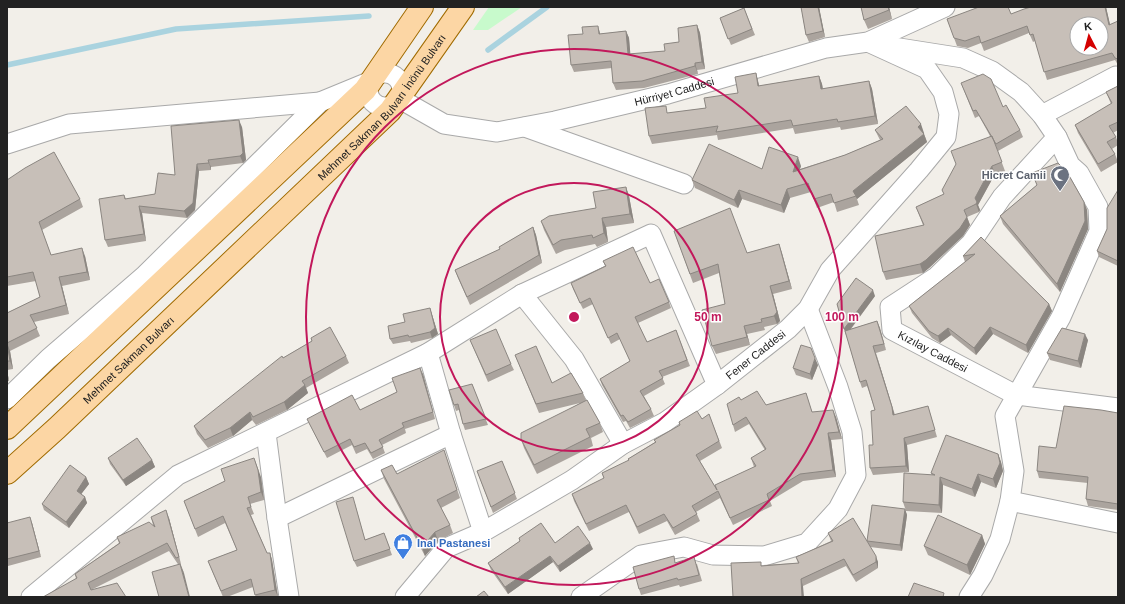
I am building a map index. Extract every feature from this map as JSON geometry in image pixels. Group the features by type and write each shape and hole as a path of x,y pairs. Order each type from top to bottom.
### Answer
{"main road":[{"path":"7,428 365,90 422,7"},
{"name":"İnönü Bulvarı","path":"400,99 463,7"},
{"name":"Mehmet Sakman Bulvarı","path":"7,473 57,428 390,112 400,99"}],"street":[{"name":"Hürriyet Caddesi","path":"400,99 444,124 497,132 668,94 826,48 868,42 945,7"},
{"path":"868,42 963,58 992,71 1021,92 1042,115 1057,137 1070,164 1079,173 1098,207 1099,231 1061,317 1016,394 1005,416 1014,471 1010,501 1000,539 983,575 968,597"},
{"name":"Fener Caddesi","path":"404,597 446,548 483,532 572,480 623,444 665,422 717,385 788,329 808,309 830,270 919,170 946,137 949,114 943,92 927,69 868,42"},
{"path":"1042,115 1116,76"},
{"name":"Mehmet Sakman Bulvarı","path":"371,80 368,91 369,96 376,104 386,107 392,106 400,99"},
{"path":"7,144 69,124 320,102 371,80"},
{"path":"7,399 48,359 144,276 320,102"},
{"path":"525,127 684,184"},
{"name":"Kızılay Caddesi","path":"1057,137 1002,197 971,243 936,278 890,307 892,330 1016,394 1118,408"},
{"path":"31,597 178,475 428,353 522,294 651,234 717,385"},
{"path":"522,294 574,359 623,444"},
{"path":"581,597 641,555 684,547 714,555 764,556 808,543 838,509 856,475 852,432 838,387 808,309"},
{"path":"428,353 450,434 483,532"},
{"path":"266,433 289,597"},
{"path":"277,518 450,434"},
{"path":"1010,501 1118,523"}],"green space":[{"path":"489,7 522,7 488,30 473,30"}],"building":[{"path":"801,7 818,7 823,31 806,35"},
{"path":"861,7 888,7 889,10 864,20"},
{"path":"979,7 1008,7 1011,14 1031,7 1105,7 1107,16 1069,16 1069,56 1101,56 1044,72 1033,34 1030,35 1027,26 981,43 979,36 965,41 954,38 947,19"},
{"path":"744,8 752,29 728,39 720,18"},
{"path":"1118,21 1118,59 1115,58 1112,53 1109,54 1109,25"},
{"path":"697,25 702,62 695,63 695,66 642,81 613,83 611,61 571,65 568,35 583,34 582,27 598,26 599,34 626,31 628,54 665,51 664,44 679,42 678,28"},
{"path":"756,73 758,86 819,76 821,89 869,81 875,116 838,122 837,119 793,126 791,120 716,132 718,126 649,136 645,108 666,106 667,113 706,108 704,98 738,93 735,77"},
{"path":"983,74 991,79 1003,107 1006,105 1020,130 996,144 976,110 973,111 961,83"},
{"path":"1118,86 1118,122 1109,126 1116,137 1107,142 1115,154 1098,164 1075,125 1112,103 1106,92"},
{"path":"906,106 921,124 918,127 924,134 853,191 856,196 834,203 831,194 814,199 808,183 787,189 781,205 739,190 734,200 692,180 709,144 762,169 769,147 798,157 793,172 845,155 883,139 875,130"},
{"path":"239,120 243,153 240,156 208,160 209,163 197,164 193,203 184,211 139,206 144,234 105,240 99,199 124,195 125,199 155,194 158,173 175,175 171,126"},
{"path":"992,136 1002,162 992,166 975,198 977,202 976,204 964,210 967,217 960,228 920,264 883,272 875,236 924,225 916,207 944,194 942,190 956,164 951,151"},
{"path":"54,152 80,199 39,222 51,255 82,248 87,272 59,277 66,305 30,315 37,328 7,343 7,313 40,297 33,272 7,277 7,180"},
{"path":"1058,163 1067,172 1084,202 1085,221 1057,284 1000,216 1037,185 1032,173"},
{"path":"626,187 630,214 602,218 604,233 593,238 592,235 561,240 553,245 541,221 549,216 596,208 593,192"},
{"path":"1118,190 1118,261 1097,251 1107,229 1107,208"},
{"path":"730,208 747,253 779,244 789,281 770,286 777,312 774,316 761,319 762,322 744,326 747,337 712,346 702,310 725,304 718,264 690,274 674,231"},
{"path":"533,227 539,255 467,297 455,270 500,249 499,247"},
{"path":"981,237 1049,304 1026,345 990,327 974,348 948,328 938,336 929,331 909,306 975,254 963,256"},
{"path":"633,247 650,283 659,279 669,302 635,317 647,342 676,330 687,360 659,371 663,378 640,391 651,409 628,422 623,415 621,416 600,379 630,361 617,333 608,338 590,298 580,303 571,283 606,266 603,261"},
{"path":"856,278 873,290 844,329 837,304"},
{"path":"430,308 435,328 430,332 409,337 408,335 390,339 388,326 405,322 403,314"},
{"path":"877,321 884,344 873,346 892,407 893,415 928,406 935,430 904,438 906,466 870,468 869,445 873,445 871,411 875,410 866,380 860,382 845,331"},
{"path":"330,327 346,356 302,381 305,385 284,402 253,417 250,412 230,428 205,440 194,426 282,356 283,358 312,341 311,338"},
{"path":"1062,328 1085,334 1078,361 1047,353"},
{"path":"496,329 511,364 486,375 470,340"},
{"path":"7,343 10,361 7,361"},
{"path":"801,345 811,348 815,358 810,374 793,368"},
{"path":"536,346 552,383 571,373 583,393 536,404 515,355"},
{"path":"420,368 433,412 402,423 404,427 379,440 383,447 371,453 365,443 354,447 350,439 324,452 307,419 352,395 360,410 397,392 392,378"},
{"path":"472,384 486,419 463,424 458,404 454,405 449,390"},
{"path":"757,391 766,405 806,393 812,412 833,410 839,432 828,433 833,470 800,474 767,494 769,500 730,518 718,491 692,506 697,514 673,528 664,514 637,527 626,505 586,524 572,494 604,478 602,473 629,460 628,459 656,442 654,440 680,425 679,422 697,411 702,419 709,414 719,441 696,455 717,490 715,485 756,466 751,458 766,449 746,417 733,425 727,404 739,397 741,400"},
{"path":"587,400 600,423 586,429 590,437 534,465 521,439 521,433"},
{"path":"1064,406 1118,413 1118,504 1086,499 1088,477 1037,471 1039,446 1056,448"},
{"path":"946,435 998,454 1000,463 993,479 978,474 972,489 940,477 939,505 903,502 904,473 935,475 931,473"},
{"path":"137,438 152,460 123,480 108,458"},
{"path":"444,450 457,490 437,500 450,525 435,532 422,547 381,470 392,465 397,474"},
{"path":"254,458 258,470 261,492 248,497 251,507 247,508 267,553 270,553 275,590 255,595 251,579 221,591 208,561 237,550 223,516 195,529 184,501 225,481 221,469"},
{"path":"502,461 515,493 491,507 477,471"},
{"path":"70,465 86,477 77,491 85,497 66,522 42,504"},
{"path":"353,497 365,540 384,533 390,549 354,561 336,502"},
{"path":"872,505 905,509 900,545 867,541"},
{"path":"166,510 179,557 176,558 167,543 88,583 91,590 117,583 126,597 43,597 77,578 75,574 120,543 117,537 149,522 155,527 151,517"},
{"path":"938,515 982,535 967,565 924,546"},
{"path":"30,517 39,551 7,559 7,523"},
{"path":"853,518 876,556 876,562 853,575 844,559 801,579 802,597 733,597 731,563 761,562 761,566 799,563 796,557 833,541 828,533"},
{"path":"541,523 555,543 578,526 590,543 558,566 550,556 505,587 488,563 520,541 519,538"},
{"path":"674,556 675,563 694,557 699,575 678,580 677,578 639,589 633,567"},
{"path":"180,564 189,597 159,597 152,572"},
{"path":"914,583 944,593 943,597 908,597"},
{"path":"484,591 489,597 476,597"}],"waterway":[{"path":"488,50 547,7"},
{"path":"7,65 176,29 369,16"}],"place":[{"name":"Hicret Camii","path":"1060,192"},
{"name":"Inal Pastanesi","path":"403,560"}]}
